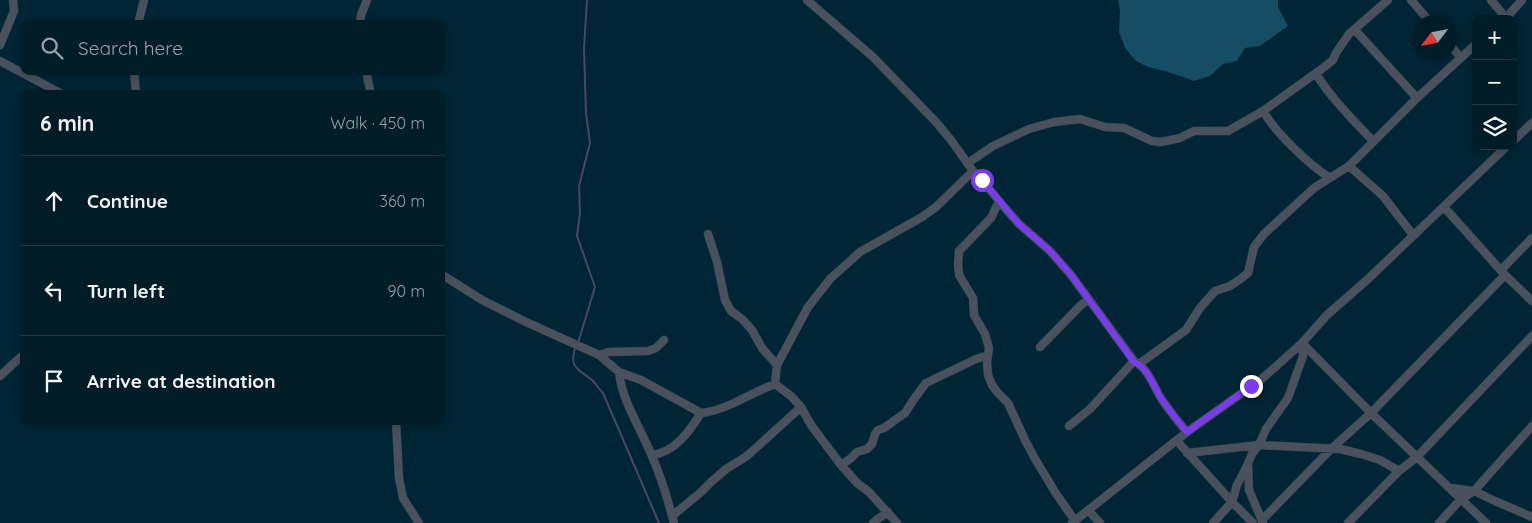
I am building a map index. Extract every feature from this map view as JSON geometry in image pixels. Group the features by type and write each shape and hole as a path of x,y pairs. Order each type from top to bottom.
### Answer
{"street":[{"path":"0,44 14,11 13,0"},
{"path":"139,20 144,0"},
{"path":"360,20 367,0"},
{"path":"968,163 993,146 1029,129 1054,122 1080,119 1105,128 1124,128 1152,141 1161,142 1180,138 1194,131 1228,131 1263,111 1316,74 1333,60 1336,53 1354,30 1388,0"},
{"path":"1411,0 1424,15"},
{"path":"1490,0 1502,15"},
{"path":"1508,15 1522,0"},
{"path":"809,1 873,58 936,122 973,171 1019,224 1050,251 1071,275 1136,363 1149,376 1161,398 1187,432"},
{"path":"1354,30 1417,98"},
{"path":"1069,426 1090,409 1136,363 1186,330 1214,291 1230,286 1248,273 1254,247 1264,234 1314,188 1349,166 1373,140 1472,48"},
{"path":"1457,53 1461,58"},
{"path":"0,62 20,72"},
{"path":"1316,74 1352,119 1373,140"},
{"path":"25,75 54,90"},
{"path":"134,75 136,90"},
{"path":"367,75 370,90"},
{"path":"1263,111 1275,128 1305,158 1330,178"},
{"path":"1517,137 1532,123"},
{"path":"999,201 991,218 959,251 959,275 973,298 974,315 989,348 987,362 988,374 992,385 1008,403 1034,458 1074,522 1187,432 1259,381 1302,343 1327,315 1368,279 1503,150"},
{"path":"1349,166 1383,196 1413,235"},
{"path":"775,384 778,365 808,307 830,279 860,252 936,207 973,171"},
{"path":"1444,207 1532,301"},
{"path":"708,234 717,262 725,300 731,311 752,330 762,348 778,365"},
{"path":"1248,464 1249,490 1263,521 1331,448 1371,413 1503,272 1532,238"},
{"path":"445,277 482,300 599,355 619,372 641,380 701,413 723,408 775,384"},
{"path":"1040,347 1082,304 1089,300"},
{"path":"1348,523 1400,471 1417,457 1532,336"},
{"path":"599,355 609,352 648,351 656,348 664,340"},
{"path":"1302,343 1371,413 1486,523"},
{"path":"1212,523 1232,502 1237,485 1252,454 1259,445 1266,429 1288,398 1303,356 1302,343"},
{"path":"841,465 857,452 867,449 872,444 878,430 905,414 926,383 976,359 988,356"},
{"path":"0,376 20,358"},
{"path":"619,372 630,408 652,455 667,495 673,520"},
{"path":"775,384 791,396 801,407 811,425 841,465 897,523"},
{"path":"673,520 710,483 726,469 747,456 801,407"},
{"path":"652,455 668,451 690,430 701,413"},
{"path":"396,425 399,478 403,498 419,523"},
{"path":"1439,523 1474,491 1532,426"},
{"path":"1177,441 1253,523"},
{"path":"1187,453 1259,445 1331,448 1380,460 1400,471"},
{"path":"1450,488 1474,491 1530,518"},
{"path":"1088,510 1100,523"},
{"path":"874,523 888,512"}],"shaded area":[{"path":"1118,0 1278,0 1278,7 1288,26 1260,46 1245,48 1237,61 1223,64 1210,76 1194,81 1148,67 1136,61 1125,48 1119,32 1120,11"}],"waterway":[{"path":"578,343 595,287 577,236 580,213 579,186 590,143 586,113 584,49 587,0"},
{"path":"575,348 573,355 574,364 603,393 659,523"}],"route":[{"path":"982,180 1019,224 1050,251 1071,275 1134,362 1139,364 1149,376 1161,398 1187,432 1251,386"}]}
